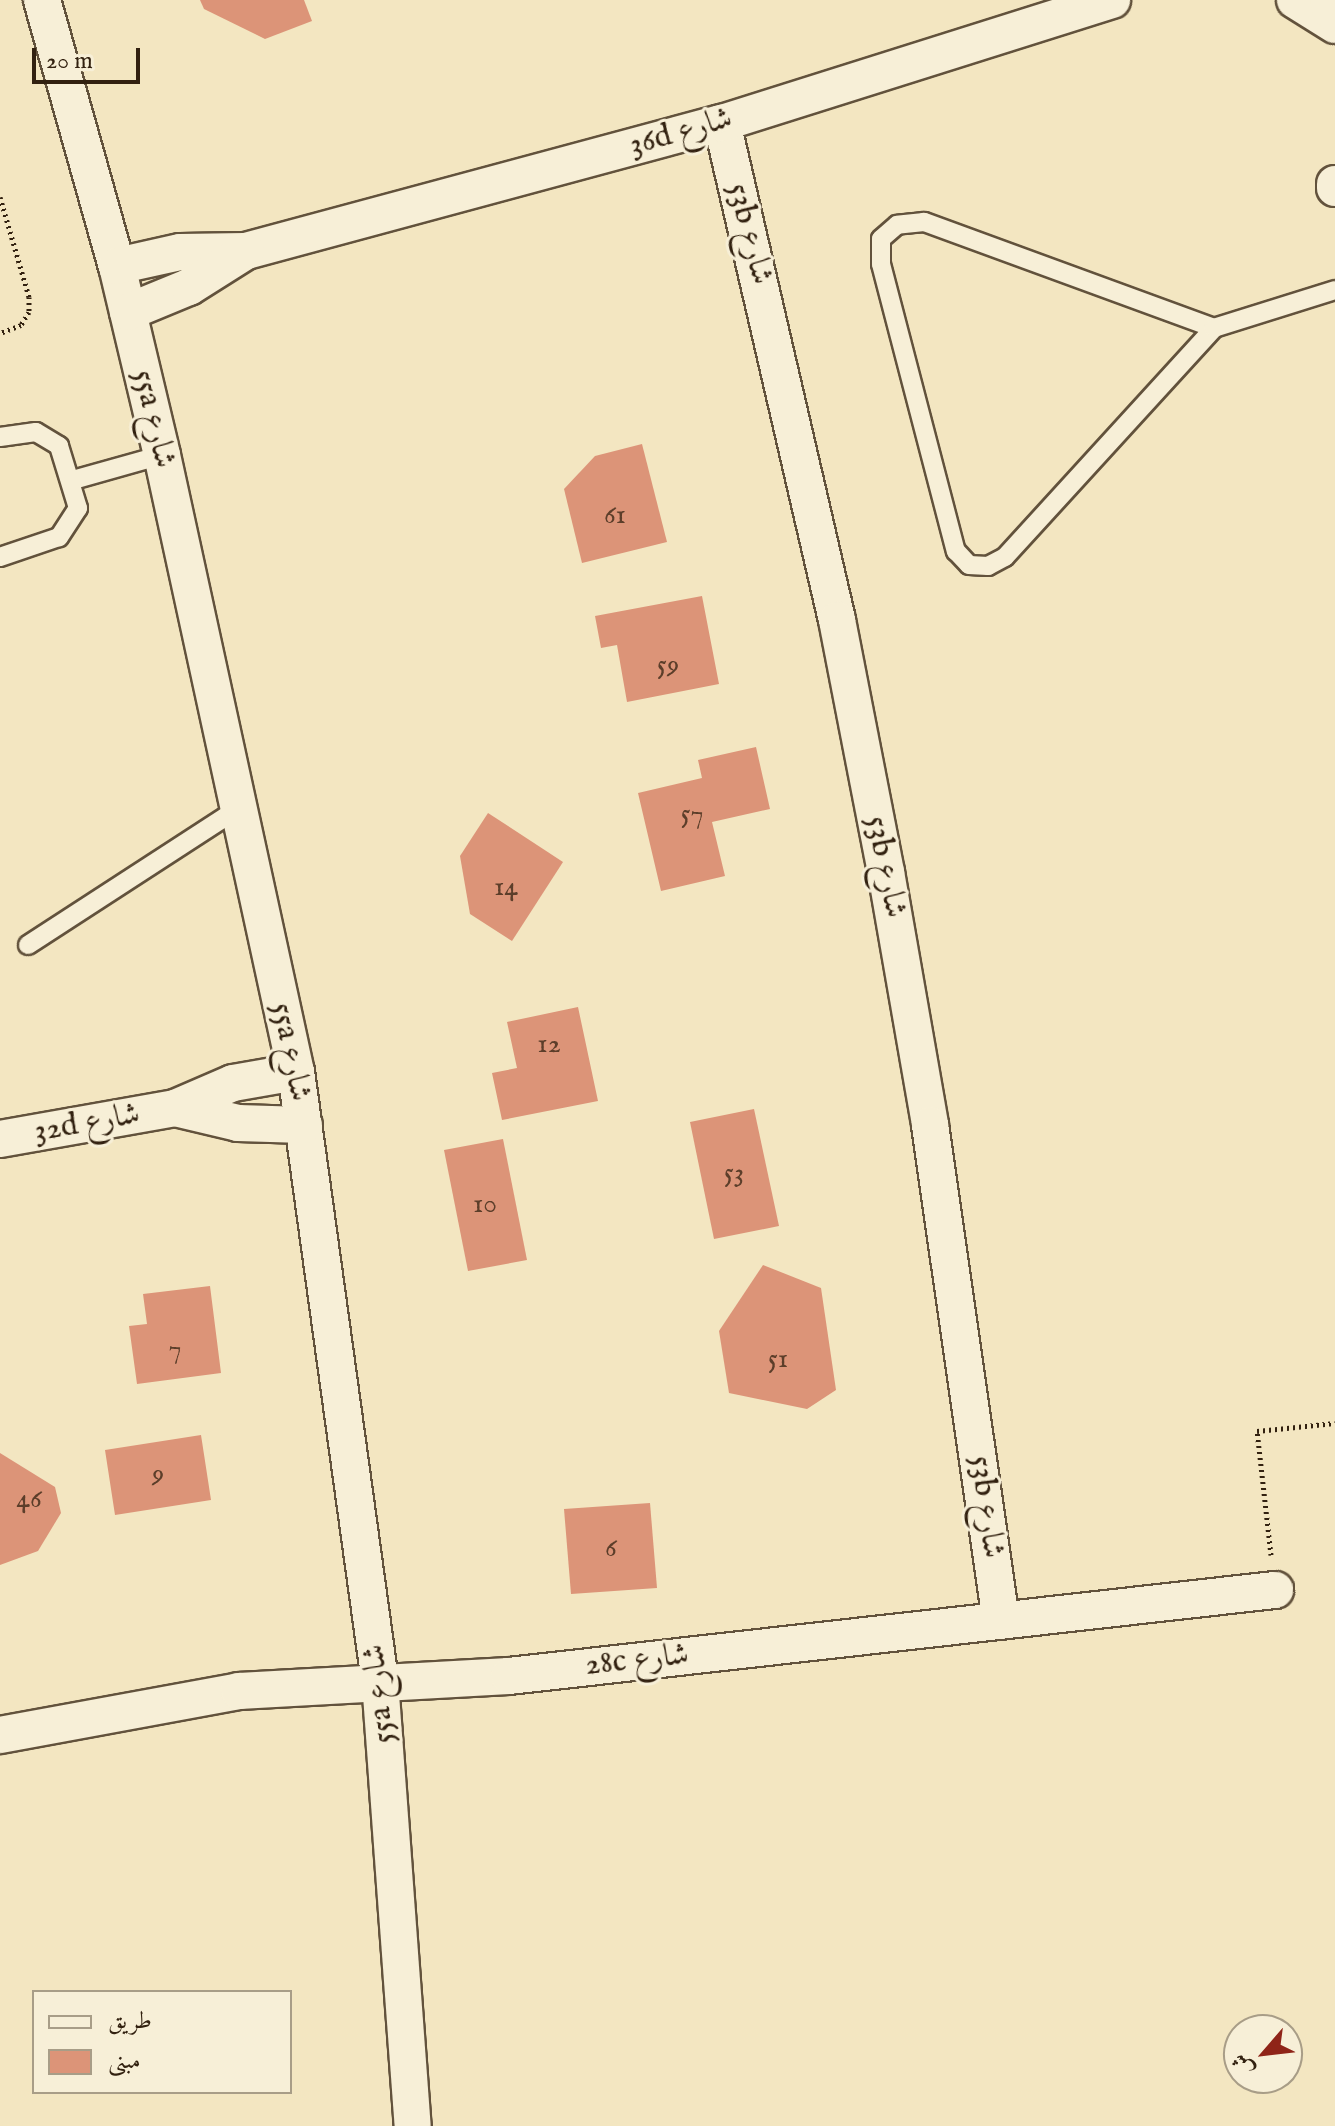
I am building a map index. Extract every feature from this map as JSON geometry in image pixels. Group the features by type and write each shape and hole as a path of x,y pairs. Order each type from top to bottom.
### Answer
{"street":[{"name":"55a شارع","path":"42,0 117,266 162,455 296,1072 380,1681 413,2126"},
{"name":"36d شارع","path":"117,266 180,252 246,251 722,123 1112,0"},
{"path":"1295,0 1335,25"},
{"path":"1332,0 1335,10"},
{"name":"53b شارع","path":"722,123 831,591 886,872 935,1155 1001,1621"},
{"name":"36d شارع","path":"128,312 189,287 246,251"},
{"name":"32d شارع","path":"0,1139 175,1108 233,1083 296,1072"},
{"name":"32d شارع","path":"175,1108 238,1123 304,1125"},
{"name":"28c شارع","path":"0,1735 239,1691 509,1676 1275,1590"}],"lane":[{"path":"1214,328 924,222 897,225 881,239 881,264 956,551 969,565 988,566 1005,557 1214,328 1335,290"},
{"path":"0,437 22,432 49,437 66,458 78,508 67,529 48,543 0,557"},
{"path":"73,480 162,455"},
{"path":"28,945 239,808"}],"path":[{"path":"0,197 29,297 29,312 21,325 0,333"},
{"path":"1275,1590 1257,1431 1335,1423"}],"building":[{"path":"200,0 304,0 312,21 265,39 204,9"},
{"path":"642,444 667,542 582,563 564,489 595,456"},
{"path":"702,596 719,684 627,702 617,645 601,648 595,616"},
{"path":"756,747 770,809 712,822 725,876 661,891 638,793 702,778 698,760"},
{"path":"488,813 563,862 512,941 470,914 460,856"},
{"path":"578,1007 598,1101 502,1120 492,1073 517,1068 507,1022"},
{"path":"754,1109 779,1226 714,1239 690,1122"},
{"path":"503,1139 527,1260 468,1271 444,1150"},
{"path":"763,1265 821,1288 836,1390 807,1409 729,1393 719,1331"},
{"path":"210,1286 221,1373 137,1384 129,1326 147,1324 143,1294"},
{"path":"201,1435 211,1500 115,1515 105,1450"},
{"path":"0,1453 55,1487 61,1513 38,1551 0,1565"},
{"path":"650,1503 657,1588 571,1594 564,1509"}]}
